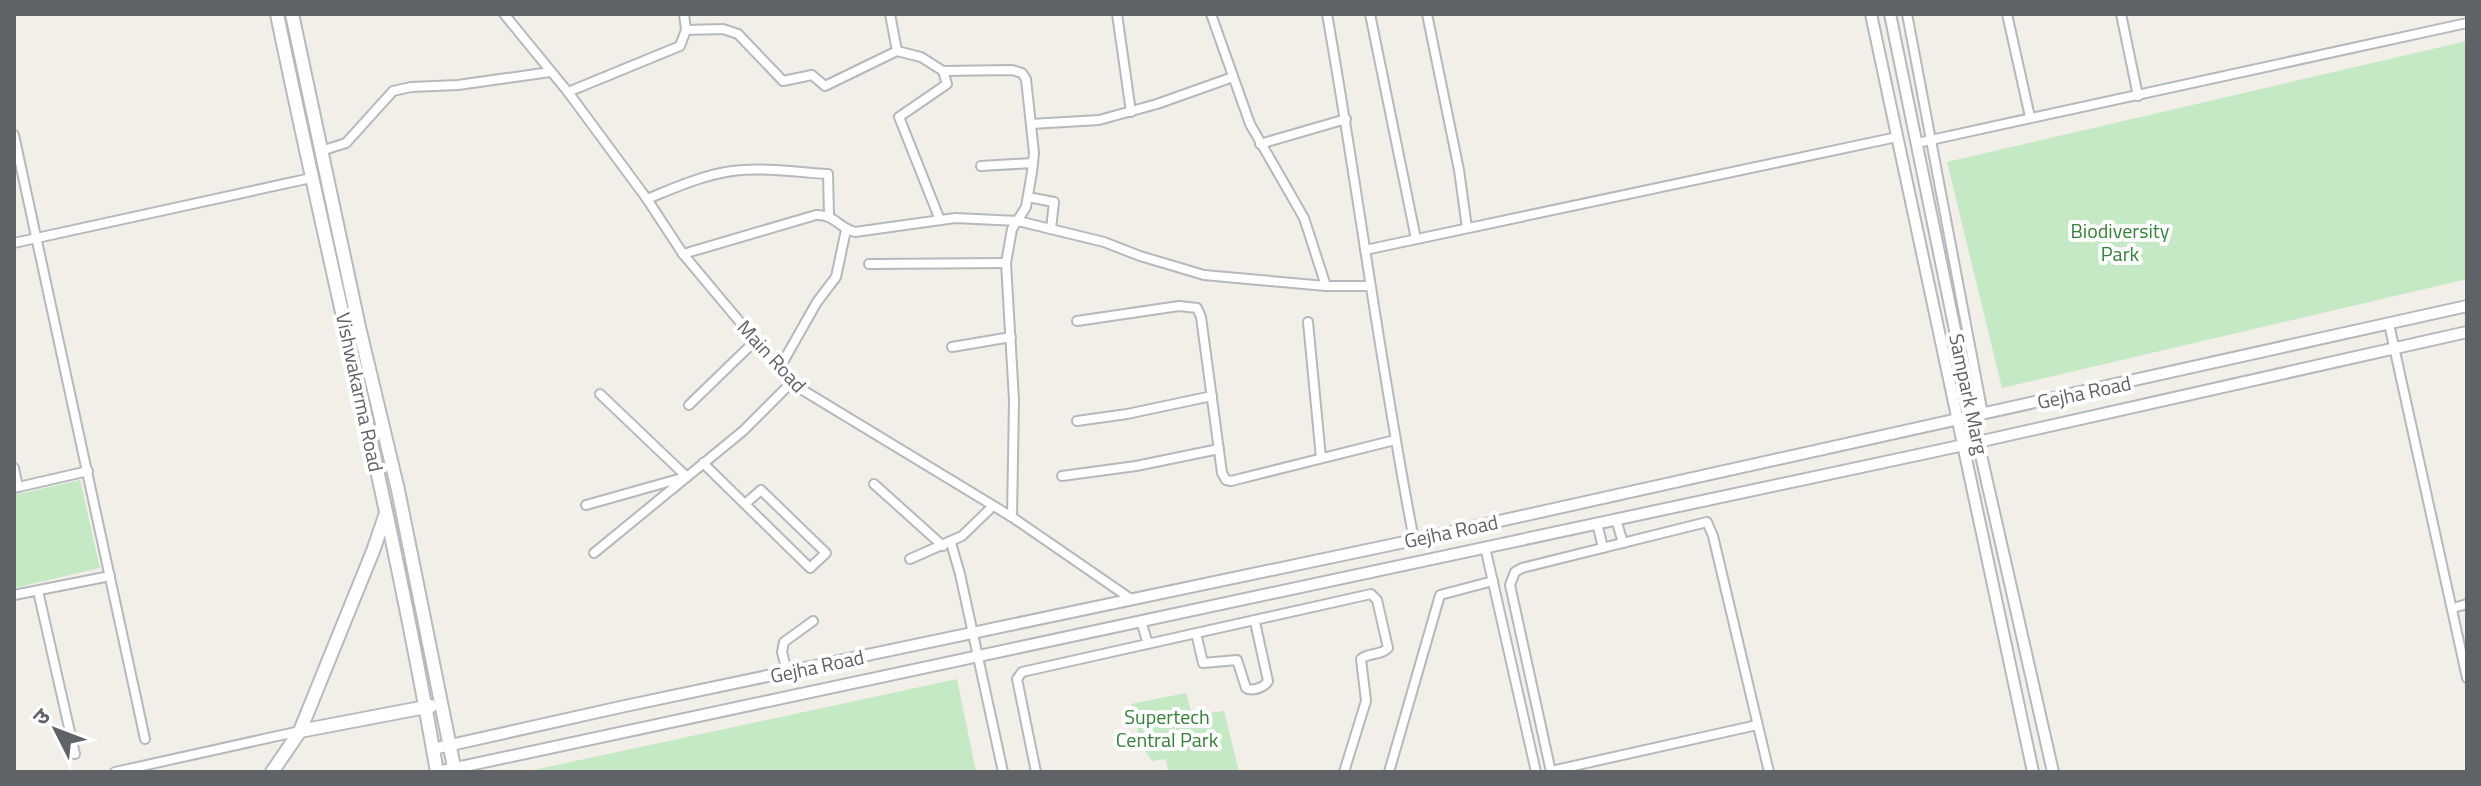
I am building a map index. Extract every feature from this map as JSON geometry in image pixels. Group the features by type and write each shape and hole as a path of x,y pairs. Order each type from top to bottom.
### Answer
{"main road":[{"name":"Vishwakarma Road","path":"277,14 386,512 437,772"},
{"name":"Vishwakarma Road","path":"292,14 398,490 454,770"},
{"path":"330,258 344,256"},
{"path":"272,772 300,731 386,512"},
{"path":"300,731 442,704"}],"street":[{"name":"Main Road","path":"504,14 568,92 647,199 683,254 791,383 1012,517 1131,599"},
{"path":"568,92 674,49 684,40 684,14"},
{"path":"890,14 897,51"},
{"path":"1112,14 1131,112"},
{"path":"1211,14 1260,144 1304,218 1326,286"},
{"path":"1327,14 1346,119 1369,286 1414,540"},
{"path":"1370,14 1416,239"},
{"path":"1427,14 1459,170 1467,228"},
{"name":"Sampark Marg","path":"1871,14 2033,772"},
{"name":"Sampark Marg","path":"1890,14 1978,415 1978,442 2053,772"},
{"path":"1907,14 1978,415"},
{"path":"2007,14 2030,117"},
{"path":"2121,14 2138,96"},
{"path":"1917,143 2467,23"},
{"path":"686,30 730,30 756,52 779,79 788,81 812,75 825,86 897,51 921,57 943,71 1012,70 1022,73 1028,87 1033,163 1026,207 1007,246 1015,427 1012,517"},
{"path":"940,220 899,117 947,84 943,71"},
{"path":"321,151 346,143 393,91 550,72"},
{"path":"1031,124 1099,120 1233,77"},
{"path":"1260,144 1346,119"},
{"path":"14,135 145,739"},
{"path":"1365,250 1897,137"},
{"path":"981,166 1033,163"},
{"path":"647,199 731,171 770,169 828,174 829,215"},
{"path":"14,243 311,178"},
{"path":"1028,197 1054,202 1051,229"},
{"path":"683,254 816,215 829,215 846,230 855,232 955,218 1018,221 1104,242 1204,275 1326,286 1369,286"},
{"path":"779,369 817,302 836,277 846,230"},
{"path":"869,264 1006,263"},
{"name":"Gejha Road","path":"433,749 1414,540 2467,306"},
{"path":"1077,321 1165,308 1197,308 1201,317 1223,478 1231,481 1395,440"},
{"path":"1308,322 1321,458"},
{"path":"2389,324 2467,678"},
{"name":"Gejha Road","path":"437,772 1978,442 2467,332"},
{"path":"952,347 1011,337"},
{"path":"689,405 755,341"},
{"path":"594,553 743,431 791,383"},
{"path":"600,394 687,477"},
{"path":"1077,421 1212,396"},
{"path":"1062,476 1136,466 1219,449"},
{"path":"703,463 810,568 826,553 761,490 745,504"},
{"path":"14,468 16,487 88,471"},
{"path":"586,505 687,477"},
{"path":"874,484 947,545 974,634 1003,772"},
{"path":"910,559 947,545 971,530 993,506"},
{"path":"1616,519 1623,543"},
{"path":"1597,523 1603,548"},
{"path":"1757,725 1551,772 1510,581 1515,572 1709,523 1769,772"},
{"path":"1485,547 1536,772"},
{"path":"14,595 110,576"},
{"path":"1389,772 1438,599 1445,592 1493,581"},
{"path":"38,591 75,754"},
{"path":"1036,772 1017,679 1027,670 1371,594 1377,600 1388,648 1361,659 1366,701 1344,772"},
{"path":"2453,608 2467,604"},
{"path":"787,672 782,652 784,642 813,621"},
{"path":"1141,621 1148,644"},
{"path":"1196,633 1203,663 1237,660 1246,688 1251,690 1266,685 1268,681 1255,622"},
{"path":"115,772 300,731"}],"green space":[{"name":"Biodiversity Park","path":"2467,41 2467,279 2002,388 1947,162"},
{"path":"80,480 100,568 14,588 14,495"},
{"path":"957,679 976,772 524,772"},
{"name":"Supertech Central Park","path":"1186,693 1192,715 1224,711 1239,772 1177,772 1168,770 1166,759 1152,761 1142,746 1131,704"}]}
